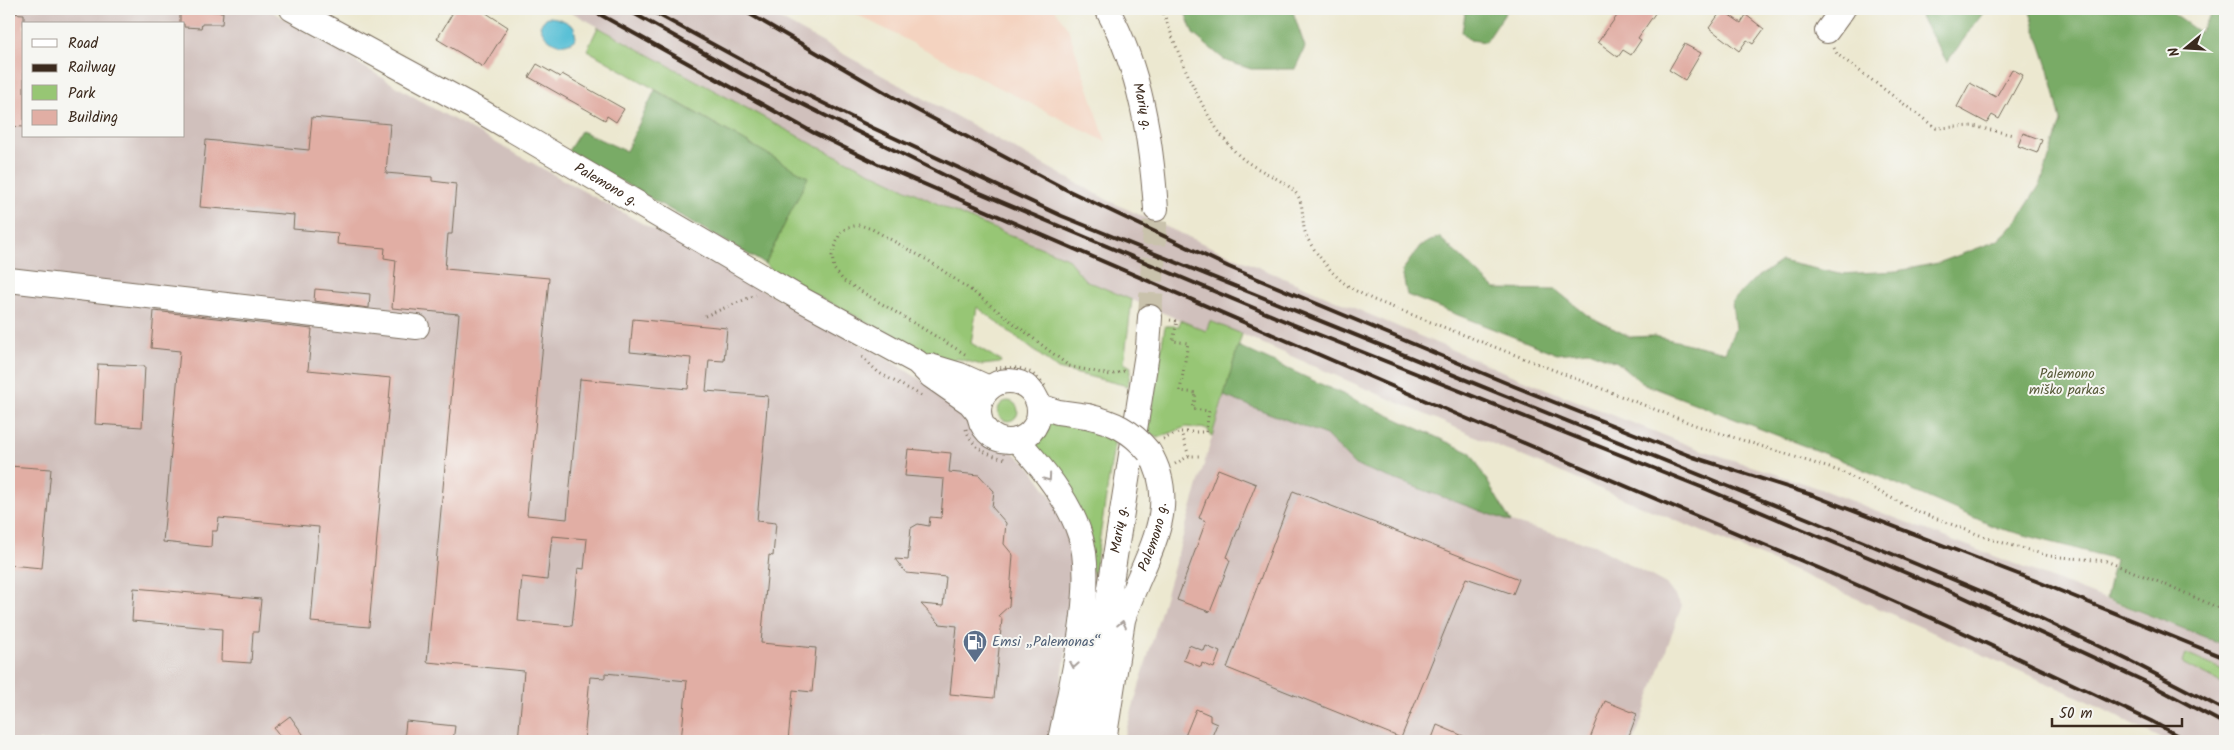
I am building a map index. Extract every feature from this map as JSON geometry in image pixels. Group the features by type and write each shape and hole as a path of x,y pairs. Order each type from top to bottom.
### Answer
{"street":[{"name":"Palemono g.","path":"292,9 486,115 799,298 920,365 931,376 970,403 972,419 982,424 992,436 1007,441 1014,450"},
{"name":"Marių g.","path":"1107,9 1133,68 1146,119 1152,159 1156,209"},
{"path":"1827,31 1844,9"},
{"path":"9,280 417,327"},
{"name":"Marių g.","path":"1082,741 1107,607 1148,347 1156,318"},
{"name":"Palemono g.","path":"920,365 937,366 989,388"},
{"path":"972,419 983,395 998,382 1009,380 1020,382 1036,396 1040,406 1035,428 1014,450 1033,457 1074,517 1085,556 1084,596 1060,741"},
{"name":"Palemono g.","path":"1040,406 1058,412 1110,421 1125,429 1138,439 1149,452 1161,479 1164,500 1160,526 1128,602 1123,620 1104,741"}],"path":[{"path":"1162,9 1183,64 1223,137 1243,158 1294,191 1301,202 1305,232 1311,246 1343,283 1374,300 1694,425 1842,472 1914,510 1990,538 2049,556 2106,562 2174,588 2225,611"},
{"path":"1827,31 1837,54 1936,128 1973,126 2013,135"},
{"path":"967,356 844,280 834,269 832,256 840,233 848,227 860,225 929,261 972,291 1069,366 1110,375 1123,373 1127,368"},
{"path":"705,316 756,294 765,299"},
{"path":"1156,318 1177,321 1173,340 1188,343 1180,391 1196,393 1193,409 1209,411 1206,432 1181,432 1189,456 1202,456"},
{"path":"858,354 879,373 928,399"},
{"path":"972,419 968,436 975,445 993,456 1014,450"}],"shaded area":[{"path":"9,9 268,9 431,107 881,355 934,388 968,412 978,438 993,448 1011,450 1030,467 1067,519 1079,578 1051,741 9,741"},
{"path":"566,9 762,9 1111,202 1213,248 1516,377 1696,448 1815,487 2225,645 2225,671 2186,654 2183,663 2225,685 2225,741 2166,741 2083,699 1765,558 1493,444 1211,321 1206,331 1085,280 1067,258 963,216 816,146"},
{"path":"846,9 1054,9 1068,28 1106,142"},
{"path":"1224,396 1326,435 1355,465 1511,522 1594,545 1666,584 1682,605 1634,741 1123,741"}],"green space":[{"path":"1184,9 1292,9 1305,47 1295,69 1251,69 1226,61 1193,34"},
{"path":"1460,9 1508,9 1486,42 1470,40 1462,32 1465,14"},
{"path":"1916,9 1986,9 1947,62"},
{"name":"Palemono miško parkas","path":"2029,9 2166,9 2199,32 2209,18 2212,9 2225,9 2225,645 2106,598 2115,559 1998,528 1851,464 1642,383 1617,362 1588,351 1557,354 1407,295 1402,271 1420,246 1439,237 1495,289 1556,290 1587,315 1630,337 1654,336 1725,352 1735,329 1732,302 1752,281 1781,261 1839,274 1897,271 1938,263 1997,241 2015,224 2041,183 2061,121 2049,70"},
{"path":"598,27 816,146 963,216 1067,258 1085,280 1132,300 1124,363 1131,367 1128,386 1058,369 977,307 971,343 1001,361 1000,363 982,365 955,358 951,365 776,274 765,264 807,177 587,50"},
{"path":"655,90 808,177 765,264 568,151 581,131 626,151"},
{"path":"1180,320 1206,331 1210,321 1242,334 1212,436 1209,434 1208,429 1186,427 1157,438 1148,431 1165,326 1179,326"},
{"path":"1238,346 1471,453 1511,522 1355,465 1326,435 1224,396"},
{"path":"1008,401 1015,404 1018,411 1015,418 1008,421 1001,418 998,411 1001,404"},
{"path":"1048,418 1116,432 1094,575 1030,443 1041,435"},
{"path":"2186,654 2225,671 2225,685 2183,663"}],"water":[{"path":"547,17 562,20 574,27 576,38 566,44 555,43 550,40 542,31 540,25"}],"building":[{"path":"455,9 480,9 508,27 483,67 437,39"},
{"path":"1622,9 1658,9 1638,38 1641,40 1631,55 1623,50 1618,57 1598,42"},
{"path":"180,10 223,12 222,24 202,24 201,28 185,27 185,22 180,22"},
{"path":"1722,10 1741,23 1746,15 1764,29 1753,44 1747,40 1739,51 1709,28"},
{"path":"9,13 24,14 24,22 22,22 22,127 9,126"},
{"path":"1684,44 1701,53 1685,80 1669,70"},
{"path":"537,64 560,77 562,74 624,109 616,122 607,116 605,120 529,77"},
{"path":"2012,69 2023,75 1999,119 1992,115 1987,123 1957,107 1970,83 1996,97"},
{"path":"312,117 390,124 386,173 432,177 432,181 456,184 452,234 448,234 445,269 549,278 527,515 567,519 580,379 688,389 691,358 630,352 633,319 727,328 724,361 709,360 706,391 768,396 757,521 776,523 773,556 769,555 761,643 816,648 812,692 793,690 788,741 681,741 687,681 605,673 605,678 590,677 584,741 518,741 524,671 427,662 459,314 392,308 396,260 384,258 385,248 337,244 338,233 293,229 294,215 200,207 206,140 309,150","holes":["552,536 587,539 584,569 578,568 572,626 518,621 522,577 547,580"]},
{"path":"2023,133 2042,140 2037,153 2018,146"},
{"path":"315,289 370,294 369,308 314,301"},
{"path":"154,311 312,329 308,370 391,378 369,627 311,622 319,527 219,518 217,531 212,531 211,547 163,542 180,351 151,348"},
{"path":"98,364 145,366 142,427 95,424"},
{"path":"908,449 951,453 949,472 979,475 994,491 992,507 1006,523 1004,544 1013,555 1009,606 999,615 1002,619 994,698 950,694 957,626 940,624 921,604 943,606 946,577 906,573 895,559 908,560 911,528 918,524 929,526 930,517 941,518 944,479 905,476"},
{"path":"9,466 51,469 42,568 9,565"},
{"path":"1218,469 1256,484 1227,557 1230,561 1210,612 1177,600 1206,521 1199,518"},
{"path":"1293,491 1519,579 1513,594 1466,578 1401,738 1227,668"},
{"path":"134,588 261,599 258,632 253,632 251,663 221,661 222,629 132,621"},
{"path":"1189,645 1204,651 1206,646 1220,652 1214,668 1202,663 1201,667 1183,660"},
{"path":"1605,701 1637,714 1627,741 1589,741"},
{"path":"1196,709 1210,715 1210,721 1217,724 1210,741 1196,741 1185,736"},
{"path":"290,716 308,741 284,741 274,728"},
{"path":"406,721 455,726 453,741 404,741"},
{"path":"1437,725 1475,741 1431,741"}],"tunnel":[{"path":"1150,317 1156,209"}],"railway":[{"path":"590,9 814,133 880,165 1484,426 1821,569 1945,624 2151,721 2187,741"},
{"path":"626,9 742,74 978,192 1292,324 1706,489 1961,596 2144,681 2225,724"},
{"path":"648,9 793,88 873,128 1062,216 1811,520 2002,600 2128,660 2225,710"},
{"path":"741,9 900,101 1067,190 1229,267 1516,387 1693,457 1812,495 2036,581 2225,658"}],"place":[{"name":"Emsi „Palemonas“","path":"975,663"}]}
